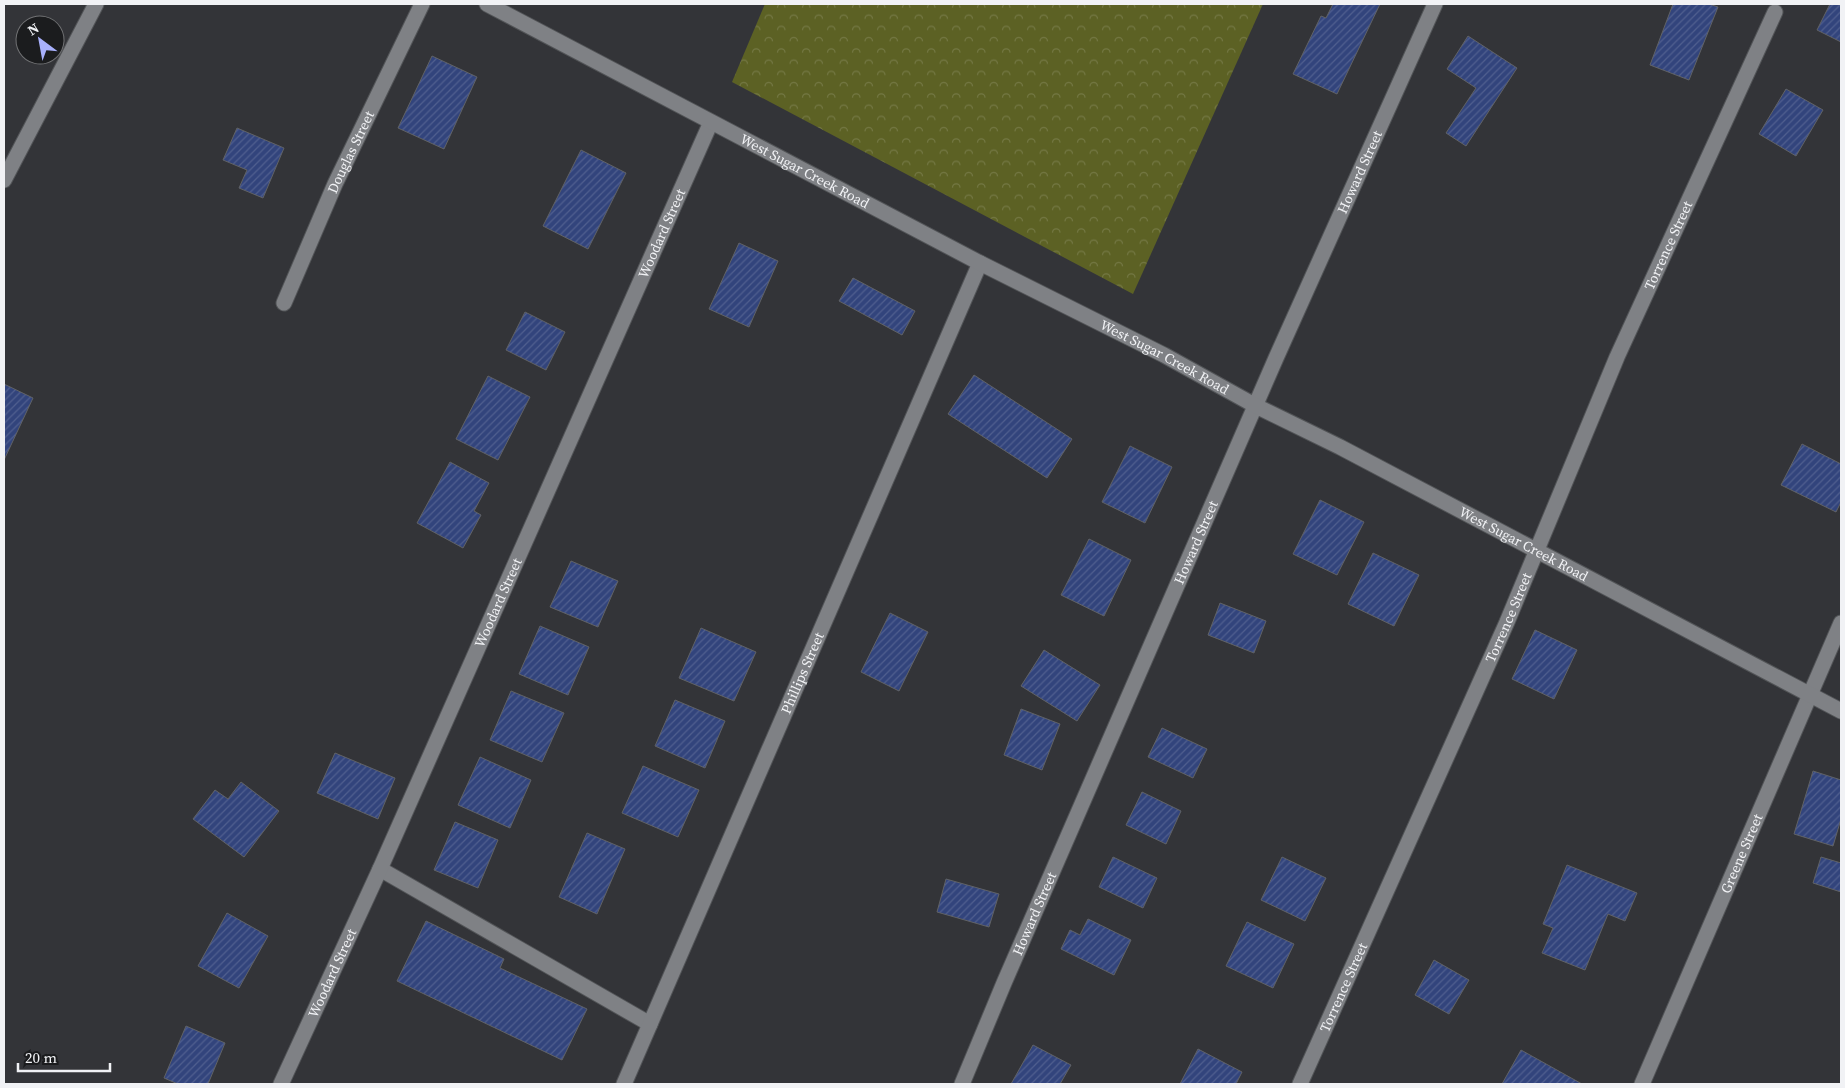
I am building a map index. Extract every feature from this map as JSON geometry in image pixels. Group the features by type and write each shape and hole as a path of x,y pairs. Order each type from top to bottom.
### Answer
{"street":[{"path":"4,180 96,4"},
{"name":"Douglas Street","path":"284,302 335,184 422,4"},
{"name":"West Sugar Creek Road","path":"487,4 980,263 1536,549 1841,711"},
{"name":"Howard Street","path":"962,1084 1004,983 1256,406 1435,4"},
{"name":"Torrence Street","path":"1300,1084 1507,622 1618,357 1777,8"},
{"name":"Woodard Street","path":"281,1084 380,869 712,122"},
{"name":"Phillips Street","path":"624,1084 980,263"},
{"name":"Greene Street","path":"1642,1084 1841,623"},
{"path":"380,869 650,1024"}],"green space":[{"path":"765,4 1263,4 1133,294 732,82"}],"building":[{"path":"1333,4 1380,4 1337,94 1293,74 1321,16 1326,18"},
{"path":"1673,4 1709,4 1718,7 1689,80 1650,65"},
{"path":"1830,4 1841,4 1841,42 1817,30"},
{"path":"1468,36 1517,68 1466,146 1446,133 1476,88 1447,69"},
{"path":"432,56 477,77 444,149 398,128"},
{"path":"1786,89 1823,110 1796,156 1759,134"},
{"path":"237,128 284,148 263,198 239,188 247,170 223,160"},
{"path":"581,150 626,173 588,249 543,226"},
{"path":"739,243 778,261 749,327 709,309"},
{"path":"853,278 915,311 902,335 839,301"},
{"path":"525,312 565,332 546,370 506,350"},
{"path":"974,375 1072,439 1047,478 948,414"},
{"path":"488,376 530,397 498,460 456,439"},
{"path":"4,384 33,398 4,460"},
{"path":"1802,444 1841,464 1841,502 1836,512 1781,485"},
{"path":"1130,446 1172,467 1145,523 1102,502"},
{"path":"450,462 489,483 474,511 481,515 463,548 417,523"},
{"path":"1320,500 1364,522 1337,575 1293,554"},
{"path":"1089,539 1131,560 1104,616 1061,595"},
{"path":"1373,553 1419,575 1394,626 1348,604"},
{"path":"571,561 618,581 598,627 550,607"},
{"path":"1220,603 1266,621 1254,653 1208,635"},
{"path":"890,613 928,632 899,691 861,672"},
{"path":"540,626 589,647 568,695 519,674"},
{"path":"701,628 756,652 734,701 679,678"},
{"path":"1535,630 1577,650 1554,699 1512,679"},
{"path":"1044,650 1100,685 1077,721 1021,686"},
{"path":"511,691 564,713 542,762 490,740"},
{"path":"675,700 725,721 705,768 655,746"},
{"path":"1021,709 1060,724 1042,770 1004,755"},
{"path":"1162,728 1207,749 1193,778 1148,757"},
{"path":"335,753 395,778 378,819 317,793"},
{"path":"480,757 531,780 510,828 458,805"},
{"path":"643,766 699,790 678,837 622,813"},
{"path":"1813,771 1841,780 1841,819 1833,846 1794,834"},
{"path":"241,782 279,811 244,857 193,819 215,790 228,799"},
{"path":"1142,792 1181,811 1166,844 1126,825"},
{"path":"455,822 498,840 478,888 434,870"},
{"path":"587,833 625,849 597,914 559,897"},
{"path":"1113,857 1157,878 1143,908 1099,887"},
{"path":"1282,857 1326,878 1305,921 1261,900"},
{"path":"1821,857 1841,863 1841,892 1813,883"},
{"path":"1567,865 1637,893 1625,921 1608,914 1585,970 1542,953 1553,928 1543,924"},
{"path":"946,879 999,894 989,927 937,912"},
{"path":"227,913 268,936 239,988 198,966"},
{"path":"1088,919 1131,940 1114,975 1061,949 1070,930 1080,935"},
{"path":"426,921 504,959 500,968 587,1009 562,1060 397,981"},
{"path":"1247,922 1294,944 1273,988 1226,966"},
{"path":"1434,960 1469,980 1449,1014 1415,995"},
{"path":"186,1026 225,1043 208,1084 178,1084 164,1078"},
{"path":"1033,1045 1071,1065 1060,1084 1011,1084"},
{"path":"1198,1049 1242,1072 1236,1084 1180,1084"},
{"path":"1521,1050 1582,1084 1502,1084"}]}
